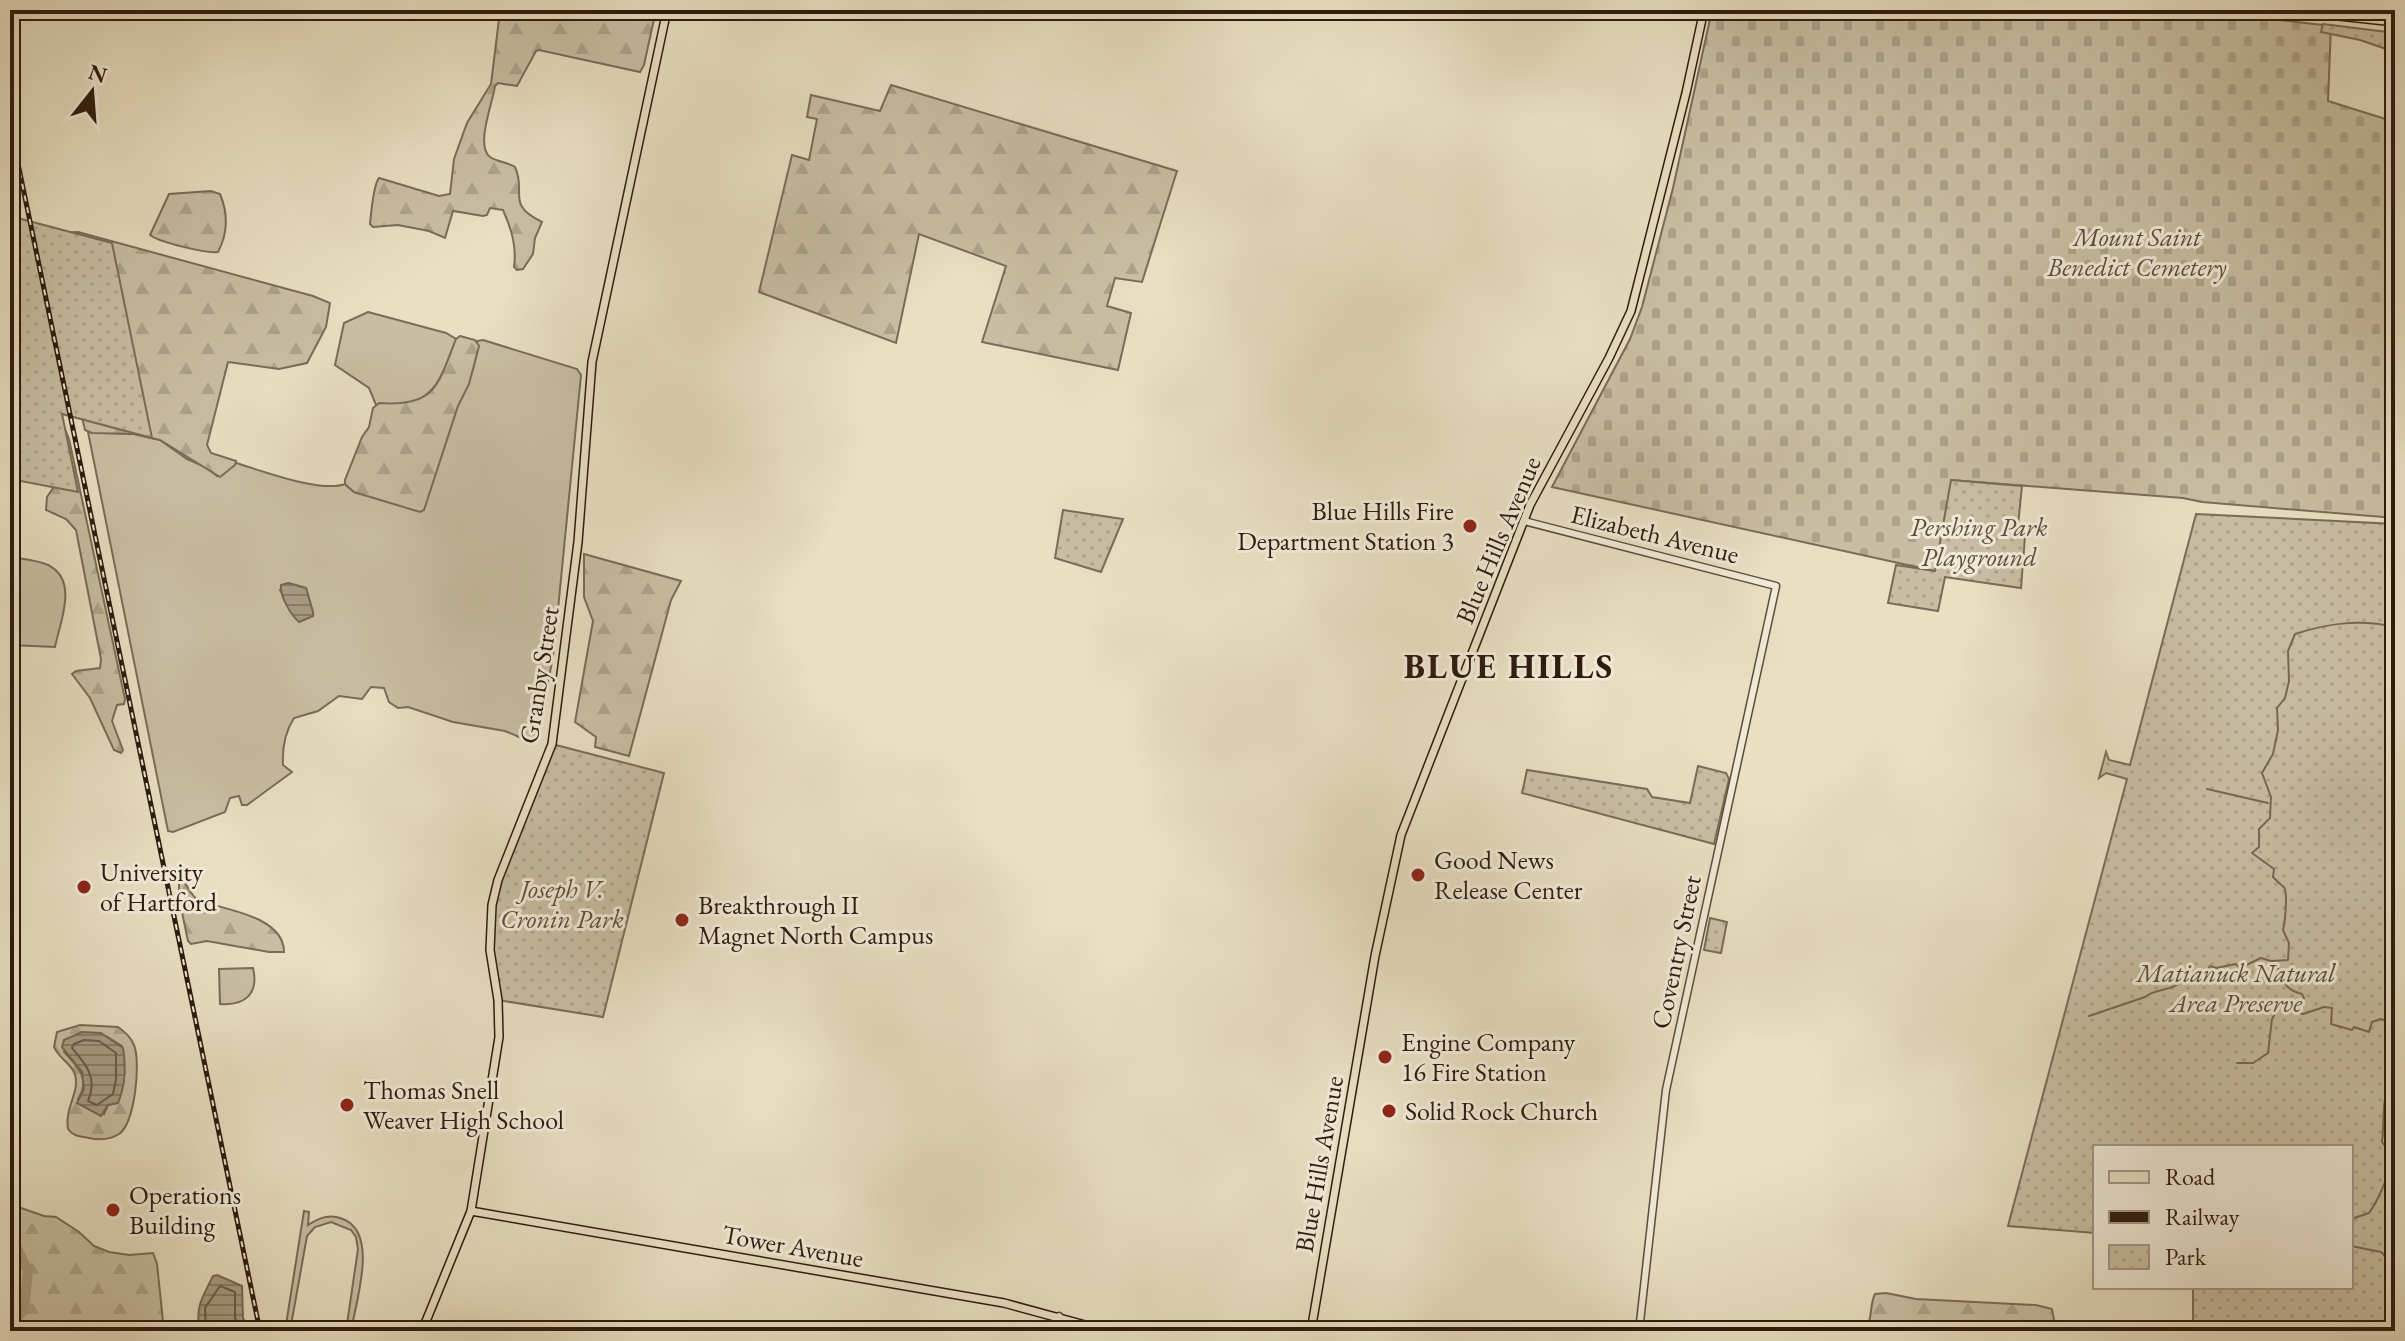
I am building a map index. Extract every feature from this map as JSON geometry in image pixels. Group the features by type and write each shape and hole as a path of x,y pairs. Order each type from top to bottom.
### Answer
{"main road":[{"name":"Granby Street","path":"422,1331 471,1211 499,1037 498,1000 490,950 492,905 501,871 552,744 578,542 592,362 667,10"},
{"name":"Blue Hills Avenue","path":"1311,1331 1376,951 1401,835 1524,521 1631,311 1704,10"},
{"path":"2282,10 2395,22"},
{"name":"Tower Avenue","path":"471,1211 979,1298 1059,1316 1107,1331"}],"street":[{"name":"Elizabeth Avenue","path":"1524,521 1776,586"},
{"name":"Coventry Street","path":"1639,1331 1666,1090 1776,586"},
{"path":"1054,1331 1059,1316"}],"green space":[{"path":"496,10 656,10 640,72 539,50 517,86 498,83 495,86 484,134 486,151 493,159 515,167 520,204 542,222 535,238 533,254 523,269 517,270 514,267 513,237 503,210 490,208 483,216 453,211 445,238 429,231 398,225 373,227 370,224 379,178 439,196 450,194 454,159 467,123 491,84 499,19"},
{"name":"Mount Saint Benedict Cemetery","path":"1712,10 2195,10 2331,26 2328,101 2395,122 2395,518 1952,480 1935,571 1552,487 1630,339 1642,307 1673,188"},
{"path":"2323,24 2395,33 2395,52 2360,40 2321,32"},
{"path":"891,85 1177,171 1142,282 1115,278 1107,306 1131,313 1118,370 982,342 1006,266 919,234 896,343 759,292 792,155 809,160 817,119 807,117 811,95 880,111"},
{"path":"211,191 220,194 226,216 224,238 218,252 183,247 150,235 169,194"},
{"path":"10,216 112,243 152,438 62,414 78,492 10,479"},
{"path":"78,232 330,303 326,327 307,363 279,369 228,362 207,445 211,453 236,461 220,477 160,440 134,434 92,433 85,430 67,354 62,233"},
{"path":"10,239 69,439 125,699 124,704 117,705 112,721 123,750 121,753 114,750 90,698 72,674 100,668 101,659 76,530 66,519 46,510 47,497 59,479"},
{"path":"368,312 446,333 456,339 438,381 424,397 401,405 376,405 369,388 335,365 344,323"},
{"path":"460,336 475,340 479,346 469,384 458,406 424,510 420,512 354,492 345,480 369,427 373,408 379,403 413,401 424,397 439,381"},
{"path":"483,340 577,369 581,375 554,650 541,723 533,739 526,740 505,731 453,722 408,707 398,708 389,702 384,688 371,687 362,699 339,696 318,711 294,718 286,734 283,752 283,765 292,772 247,805 242,805 239,796 230,798 225,812 173,832 168,831 88,432 134,434 160,440 217,476 236,463 321,486 345,484 354,492 380,499 457,406 475,363 477,341","holes":["288,583 306,588 313,613 285,599 280,590"]},
{"name":"Pershing Park Playground","path":"1951,480 2022,486 2017,535 2025,536 2021,588 1945,577 1938,611 1888,603 1896,565 1935,571"},
{"path":"1063,510 1123,519 1101,572 1055,558"},
{"name":"Matianuck Natural Area Preserve","path":"2196,514 2395,524 2395,1331 2193,1331 2193,1289 2353,1289 2353,1145 2093,1145 2093,1233 2008,1226 2127,779 2106,773 2099,778 2106,752 2109,760 2130,765"},
{"path":"584,554 681,581 671,600 629,756 595,747 596,737 575,722 593,621 584,597"},
{"path":"10,557 48,565 63,581 65,602 55,647 10,645"},
{"name":"Joseph V. Cronin Park","path":"552,744 664,773 603,1017 498,1000 495,987 492,905"},
{"path":"1698,766 1726,773 1729,779 1714,844 1522,793 1527,770 1647,789 1652,797 1690,803"},
{"path":"179,881 183,881 199,901 263,922 281,940 284,952 207,941 191,944 179,898"},
{"path":"1710,918 1727,922 1721,953 1704,950"},
{"path":"253,968 254,984 248,996 237,1003 220,1004 219,969"},
{"path":"80,1025 118,1027 133,1042 137,1065 135,1092 129,1118 119,1134 97,1139 77,1136 68,1129 68,1113 76,1079 72,1068 54,1047 57,1032","holes":["106,1036 122,1046 124,1080 117,1103 108,1105 104,1114 78,1099 83,1079 64,1052"]},
{"path":"21,1208 56,1217 94,1246 109,1252 129,1255 153,1253 157,1264 164,1331 10,1331 10,1296 15,1275 10,1265 10,1221"},
{"path":"304,1211 309,1212 308,1225 324,1217 338,1217 354,1227 360,1238 362,1269 351,1331 346,1331 358,1249 356,1237 351,1230 331,1222 315,1227 307,1236 290,1331 285,1331"},
{"path":"1875,1294 1916,1299 2036,1305 2052,1309 2054,1331 1865,1331"}],"water":[{"path":"288,583 306,588 313,616 299,622 292,614 281,589 281,585"},
{"path":"82,1032 101,1033 123,1048 124,1076 118,1103 108,1105 101,1116 77,1103 84,1089 82,1072 62,1047 64,1040"},
{"path":"213,1276 242,1286 243,1318 249,1331 199,1331 201,1302"}],"waterway":[{"path":"2300,1002 2304,998 2302,994 2289,988 2272,961 2288,960 2289,943 2283,930 2286,908 2284,887 2273,877 2274,869 2252,853 2259,847 2259,829 2270,818 2271,797 2262,773 2273,754 2278,730 2277,708 2285,698 2289,681 2288,651 2295,634 2320,627 2345,623 2395,627"},
{"path":"2207,789 2268,803"},
{"path":"2089,1016 2175,986 2186,978 2192,981 2195,973 2205,973 2210,966 2216,968 2236,964 2240,968 2261,958 2271,961"},
{"path":"2237,1063 2253,1063 2268,1053 2272,1019 2281,1004 2300,1002 2300,1013 2303,1014 2324,1007 2332,1008 2331,1024 2352,1030 2354,1027 2369,1032 2372,1022 2381,1019 2395,1024"},
{"path":"2395,1041 2395,1062"},
{"path":"2353,1218 2369,1213 2388,1175 2390,1152 2382,1142 2384,1107 2387,1090 2395,1075"},
{"path":"10,1234 28,1271 24,1309 10,1326"},
{"path":"2353,1246 2381,1252 2395,1266"}],"railway":[{"path":"10,125 260,1331"}],"place":[{"name":"Blue Hills Fire Department Station 3","path":"1470,526"},
{"name":"Good News Release Center","path":"1418,875"},
{"name":"University of Hartford","path":"84,887"},
{"name":"Breakthrough II Magnet North Campus","path":"682,920"},
{"name":"Engine Company 16 Fire Station","path":"1385,1057"},
{"name":"Thomas Snell Weaver High School","path":"347,1105"},
{"name":"Solid Rock Church","path":"1389,1111"},
{"name":"Operations Building","path":"113,1210"}],"district":[{"name":"BLUE HILLS","path":"1509,666"}]}
